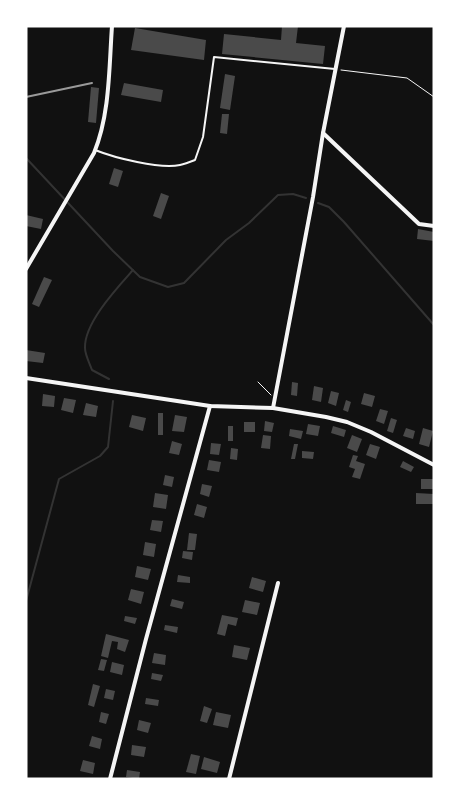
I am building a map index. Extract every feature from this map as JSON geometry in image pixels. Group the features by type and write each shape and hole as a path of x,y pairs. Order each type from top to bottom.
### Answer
{"street":[{"path":"26,269 95,150 102,134 112,26"},
{"path":"273,408 344,26"},
{"path":"323,133 420,224 434,226"},
{"path":"26,378 210,406 273,408 348,422 434,465"},
{"path":"110,779 148,630 210,406"},
{"path":"229,779 278,583"}],"lane":[{"path":"95,150 114,157 156,164 179,166 195,160 203,137 214,57 335,69"}],"path":[{"path":"335,69 408,78 434,97"},
{"path":"258,382 275,398"}],"building":[{"path":"282,26 298,26 296,43 325,46 323,64 222,54 224,34 281,40"},
{"path":"135,28 206,40 204,60 131,50"},
{"path":"225,74 235,76 230,110 220,108"},
{"path":"124,83 163,90 161,102 121,95"},
{"path":"91,87 99,88 96,123 88,122"},
{"path":"222,114 229,114 227,134 220,133"},
{"path":"114,168 123,171 118,187 109,184"},
{"path":"161,193 169,196 161,219 153,216"},
{"path":"26,215 43,219 41,229 26,226"},
{"path":"418,229 434,232 434,241 417,239"},
{"path":"44,277 52,280 39,307 32,304"},
{"path":"26,350 45,353 43,363 26,361"},
{"path":"292,382 298,383 297,396 291,395"},
{"path":"314,386 323,388 321,402 312,400"},
{"path":"331,391 339,393 336,406 328,403"},
{"path":"364,393 375,396 372,407 361,404"},
{"path":"43,394 55,396 54,407 42,406"},
{"path":"64,398 76,400 73,413 61,410"},
{"path":"346,400 351,402 348,412 343,410"},
{"path":"86,403 98,406 96,417 83,415"},
{"path":"380,409 388,411 384,424 376,421"},
{"path":"158,413 163,413 163,435 158,435"},
{"path":"132,415 146,418 143,431 129,427"},
{"path":"175,415 187,417 184,432 172,431"},
{"path":"391,418 397,420 393,433 387,431"},
{"path":"265,421 274,423 272,432 264,431"},
{"path":"244,422 255,422 255,432 244,432"},
{"path":"308,424 320,426 318,436 306,434"},
{"path":"228,426 233,426 233,441 228,441"},
{"path":"333,426 346,430 344,437 331,433"},
{"path":"406,428 415,431 413,439 403,436"},
{"path":"423,428 433,431 429,447 419,444"},
{"path":"290,429 303,431 301,439 289,436"},
{"path":"263,435 271,436 270,449 261,448"},
{"path":"352,435 362,439 357,452 347,448"},
{"path":"172,441 182,444 179,455 169,453"},
{"path":"211,443 221,444 219,455 210,454"},
{"path":"294,444 298,444 295,459 291,459"},
{"path":"370,444 380,447 376,459 366,455"},
{"path":"231,448 238,449 237,460 230,459"},
{"path":"302,451 314,452 313,459 302,458"},
{"path":"353,455 358,456 356,461 365,464 360,479 352,477 355,469 349,467"},
{"path":"209,460 221,462 219,472 207,470"},
{"path":"403,461 414,467 411,472 400,467"},
{"path":"165,475 174,477 172,487 163,485"},
{"path":"421,479 433,479 433,489 421,489"},
{"path":"202,484 212,486 209,497 200,494"},
{"path":"155,493 168,495 166,509 153,507"},
{"path":"416,493 434,494 434,504 416,504"},
{"path":"197,504 207,507 204,518 194,515"},
{"path":"152,520 163,521 161,532 150,530"},
{"path":"189,533 197,534 195,550 187,550"},
{"path":"145,542 156,544 154,557 143,555"},
{"path":"183,551 193,552 192,560 182,558"},
{"path":"137,566 151,569 148,580 135,577"},
{"path":"178,575 190,577 190,583 177,582"},
{"path":"252,577 266,581 263,592 249,588"},
{"path":"131,589 144,592 141,604 128,600"},
{"path":"172,599 184,602 182,609 170,606"},
{"path":"245,600 260,603 257,615 242,612"},
{"path":"222,615 238,618 236,626 228,624 225,636 217,634"},
{"path":"125,616 137,618 135,624 124,621"},
{"path":"165,625 178,627 177,633 164,630"},
{"path":"106,634 129,640 125,652 117,649 118,642 112,641 108,658 101,656"},
{"path":"234,645 250,648 247,660 232,657"},
{"path":"154,653 166,655 165,665 152,663"},
{"path":"101,659 107,660 104,671 98,670"},
{"path":"112,662 124,665 122,675 110,672"},
{"path":"152,673 163,675 161,681 151,679"},
{"path":"93,684 100,686 94,707 88,705"},
{"path":"106,689 115,691 113,700 104,698"},
{"path":"146,698 159,700 158,706 145,704"},
{"path":"204,706 212,709 207,723 200,721"},
{"path":"101,712 109,714 106,724 99,722"},
{"path":"216,712 231,715 228,728 213,725"},
{"path":"139,720 151,723 148,733 137,730"},
{"path":"92,736 102,739 100,749 89,746"},
{"path":"132,745 146,747 144,757 131,755"},
{"path":"191,754 200,756 196,774 186,772"},
{"path":"204,757 220,762 217,773 201,769"},
{"path":"83,760 95,763 93,774 80,771"},
{"path":"127,770 140,772 139,779 126,777"}],"waterway":[{"path":"26,158 113,251 140,277 168,287 184,283 226,240 249,223 278,195 293,194 306,198"},
{"path":"318,203 329,207 344,222 434,325"},
{"path":"109,379 92,370 85,351 86,338 103,306 133,270"},
{"path":"26,601 59,479 100,456 108,447 113,401"}],"railway":[{"path":"26,97 92,83"}]}
